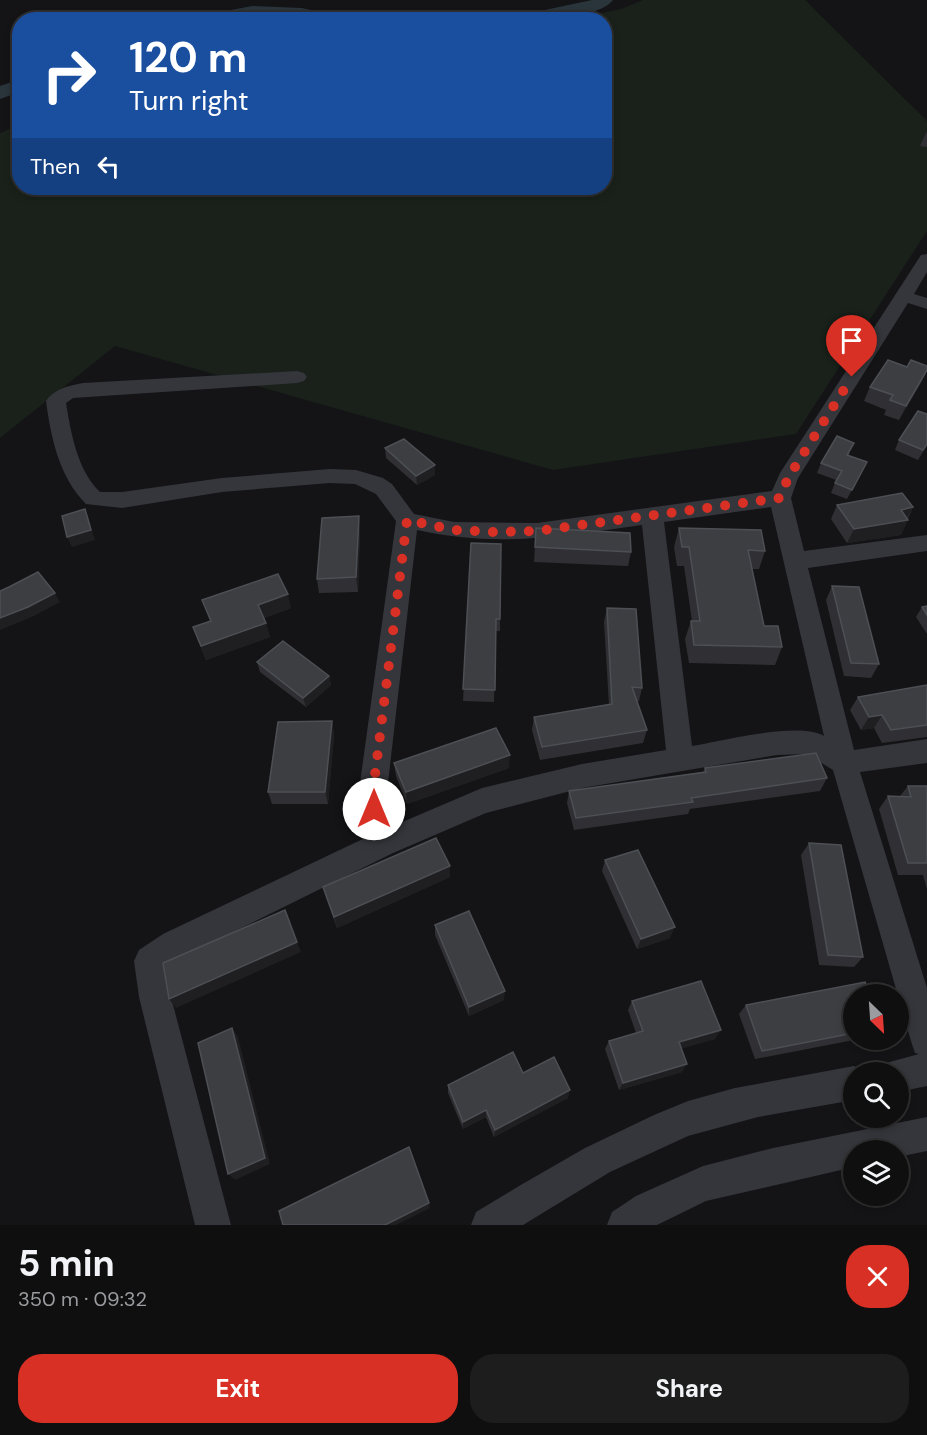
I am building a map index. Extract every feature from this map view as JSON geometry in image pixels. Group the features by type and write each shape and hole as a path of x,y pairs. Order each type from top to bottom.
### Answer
{"street":[{"path":"927,259 788,478 780,498 844,763 927,1041"},
{"path":"903,296 927,304"},
{"path":"297,377 110,387 66,393 56,401 70,463 85,492 94,498 122,500 222,485 330,476 356,477 375,483 384,489 407,520 454,530 494,532 537,531 780,498"},
{"path":"652,515 680,759"},
{"path":"383,844 374,809 374,783 407,520"},
{"path":"795,561 927,543"},
{"path":"213,1225 155,997 150,961 174,945 383,844 482,801 582,776 777,743 812,742 844,763 927,751"},
{"path":"909,1073 927,1069"},
{"path":"489,1225 607,1156 666,1127 735,1105 843,1085"},
{"path":"625,1225 649,1209 703,1184 773,1166 927,1134"}],"shaded area":[{"path":"643,0 805,0 927,121 927,231 796,434 553,470 115,346 0,438 0,133 12,128 12,195 612,195 612,12 607,12"}],"building":[{"path":"888,360 907,367 911,360 927,366 927,370 906,406 890,400 893,395 870,387"},
{"path":"918,411 927,414 927,444 923,450 899,440"},
{"path":"837,436 854,443 847,455 867,462 852,490 835,483 842,471 821,463"},
{"path":"404,439 435,465 416,476 385,448"},
{"path":"902,493 913,507 901,510 908,520 854,529 837,505"},
{"path":"85,509 91,530 67,537 62,516"},
{"path":"359,516 356,577 317,579 322,518"},
{"path":"536,528 630,533 631,552 535,547"},
{"path":"679,528 761,530 765,551 748,550 764,626 778,626 782,647 694,645 691,621 700,621 689,547 682,547"},
{"path":"471,543 501,544 500,619 496,619 495,690 463,689"},
{"path":"38,572 55,593 0,618 0,591"},
{"path":"278,574 288,594 258,605 266,623 201,646 193,627 211,621 202,600"},
{"path":"832,586 859,587 879,664 851,663"},
{"path":"607,608 636,609 642,688 632,687 647,730 542,747 534,717 612,704"},
{"path":"283,641 329,676 303,698 257,662"},
{"path":"927,685 927,725 891,730 882,715 869,717 858,697"},
{"path":"332,721 325,792 268,792 278,722"},
{"path":"496,728 510,755 406,792 394,763"},
{"path":"816,753 827,778 691,798 693,802 576,818 569,791 706,772 705,768"},
{"path":"908,786 927,786 927,863 908,863 888,796 911,797"},
{"path":"436,838 450,866 334,917 323,887"},
{"path":"809,843 841,845 863,957 828,955"},
{"path":"638,850 675,927 641,939 605,860"},
{"path":"285,910 297,942 169,999 163,963"},
{"path":"469,911 505,991 469,1007 435,925"},
{"path":"701,981 721,1030 679,1042 687,1064 623,1083 609,1041 643,1031 632,1001"},
{"path":"843,986 843,1035 762,1051 746,1005"},
{"path":"232,1028 265,1158 228,1174 198,1043"},
{"path":"513,1052 523,1073 554,1057 570,1090 495,1130 486,1110 463,1122 448,1085"},
{"path":"409,1147 429,1203 385,1225 283,1225 279,1211"}],"waterway":[{"path":"561,12 596,5 604,0"},
{"path":"252,12 294,12"},
{"path":"0,93 12,88"}],"route":[{"path":"374,809 374,783 407,520 454,530 537,531 780,498 788,478 852,377"}]}
